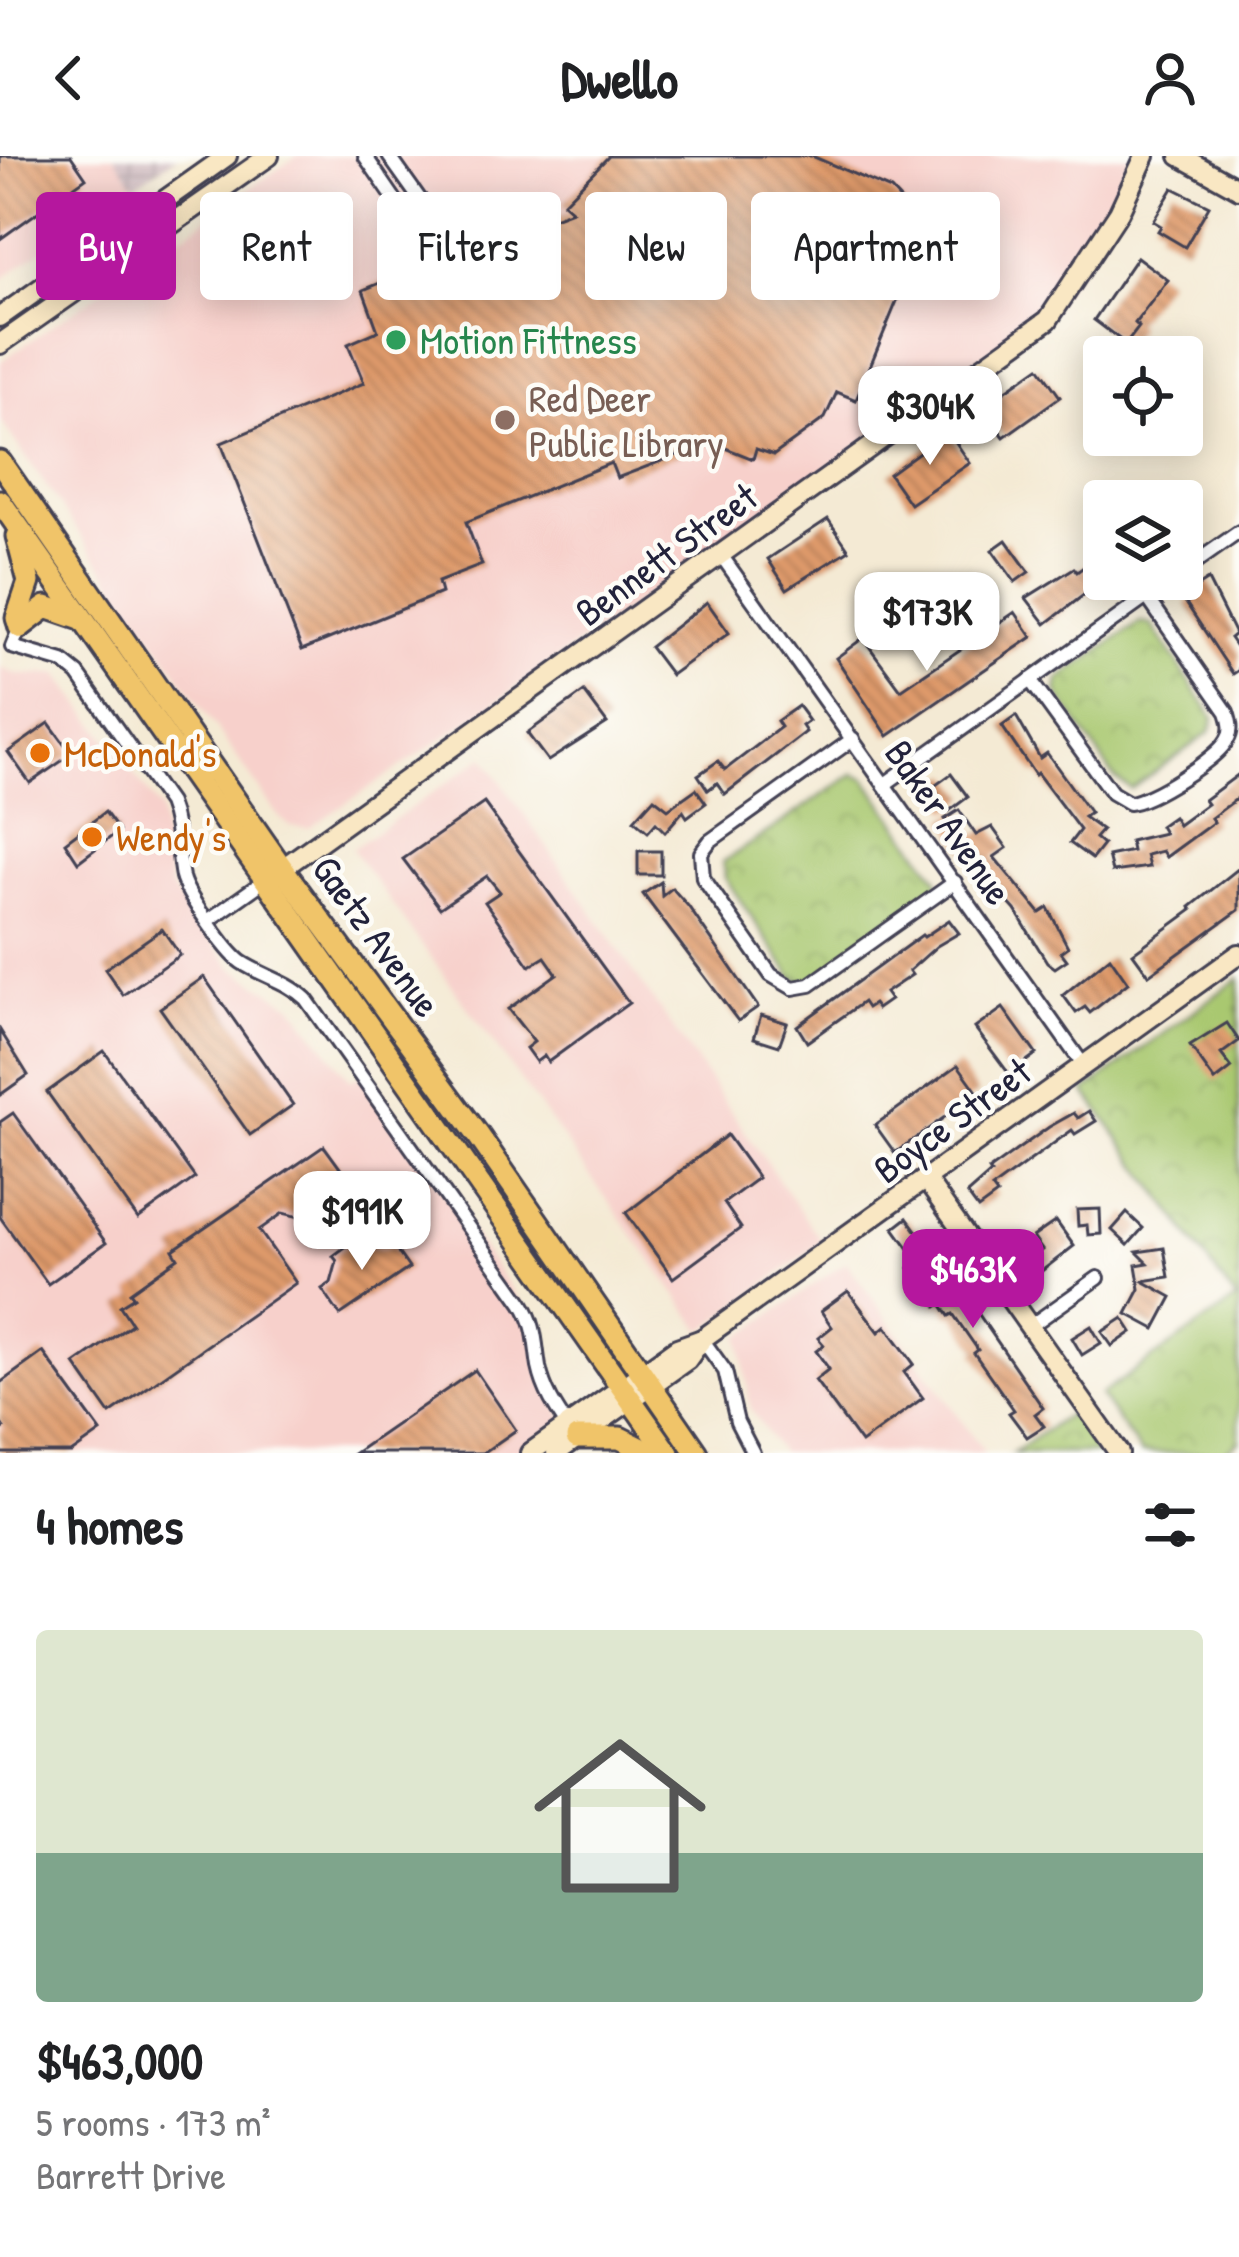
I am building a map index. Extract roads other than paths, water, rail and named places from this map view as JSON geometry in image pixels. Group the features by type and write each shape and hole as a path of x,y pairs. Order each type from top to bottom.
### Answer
{"main road":[{"name":"Gaetz Avenue","path":"0,462 273,874"},
{"name":"Gaetz Avenue","path":"2,504 273,874 636,1387 697,1453"},
{"path":"2,504 22,547 28,583 16,637"},
{"path":"16,637 46,607 82,619"},
{"name":"Gaetz Avenue","path":"636,1387 668,1453"},
{"path":"573,1432 620,1438 650,1453"}],"street":[{"path":"0,316 227,156"},
{"path":"0,344 269,156"},
{"path":"364,156 389,192"},
{"path":"389,156 415,192"},
{"name":"Bennett Street","path":"209,920 1048,320 1111,226 1145,156"},
{"path":"1180,156 1239,190"},
{"path":"1203,557 1239,532"},
{"name":"Baker Avenue","path":"721,555 1084,1066"},
{"path":"886,784 1143,600"},
{"path":"1030,680 1112,793 1129,803 1154,796 1221,747 1231,728 1227,712 1149,600"},
{"path":"16,637 63,662 90,690 169,803 178,827 184,884 209,920 240,961 306,999 423,1160 532,1319 549,1400 573,1432"},
{"path":"853,739 710,841 701,853 703,878 771,975 793,988 810,985 955,882"},
{"name":"Boyce Street","path":"573,1432 636,1387 688,1360 702,1339 1239,955"},
{"path":"926,1180 1120,1453"},
{"path":"1030,1327 1099,1278"},
{"path":"702,1339 724,1371 737,1422 754,1453"},
{"path":"530,1453 573,1432"},
{"path":"556,1453 573,1432"}],"place":[{"name":"Motion Fittness","path":"396,340"},
{"name":"Red Deer Public Library","path":"505,420"},
{"name":"McDonald's","path":"40,753"},
{"name":"Wendy's","path":"92,837"}]}
